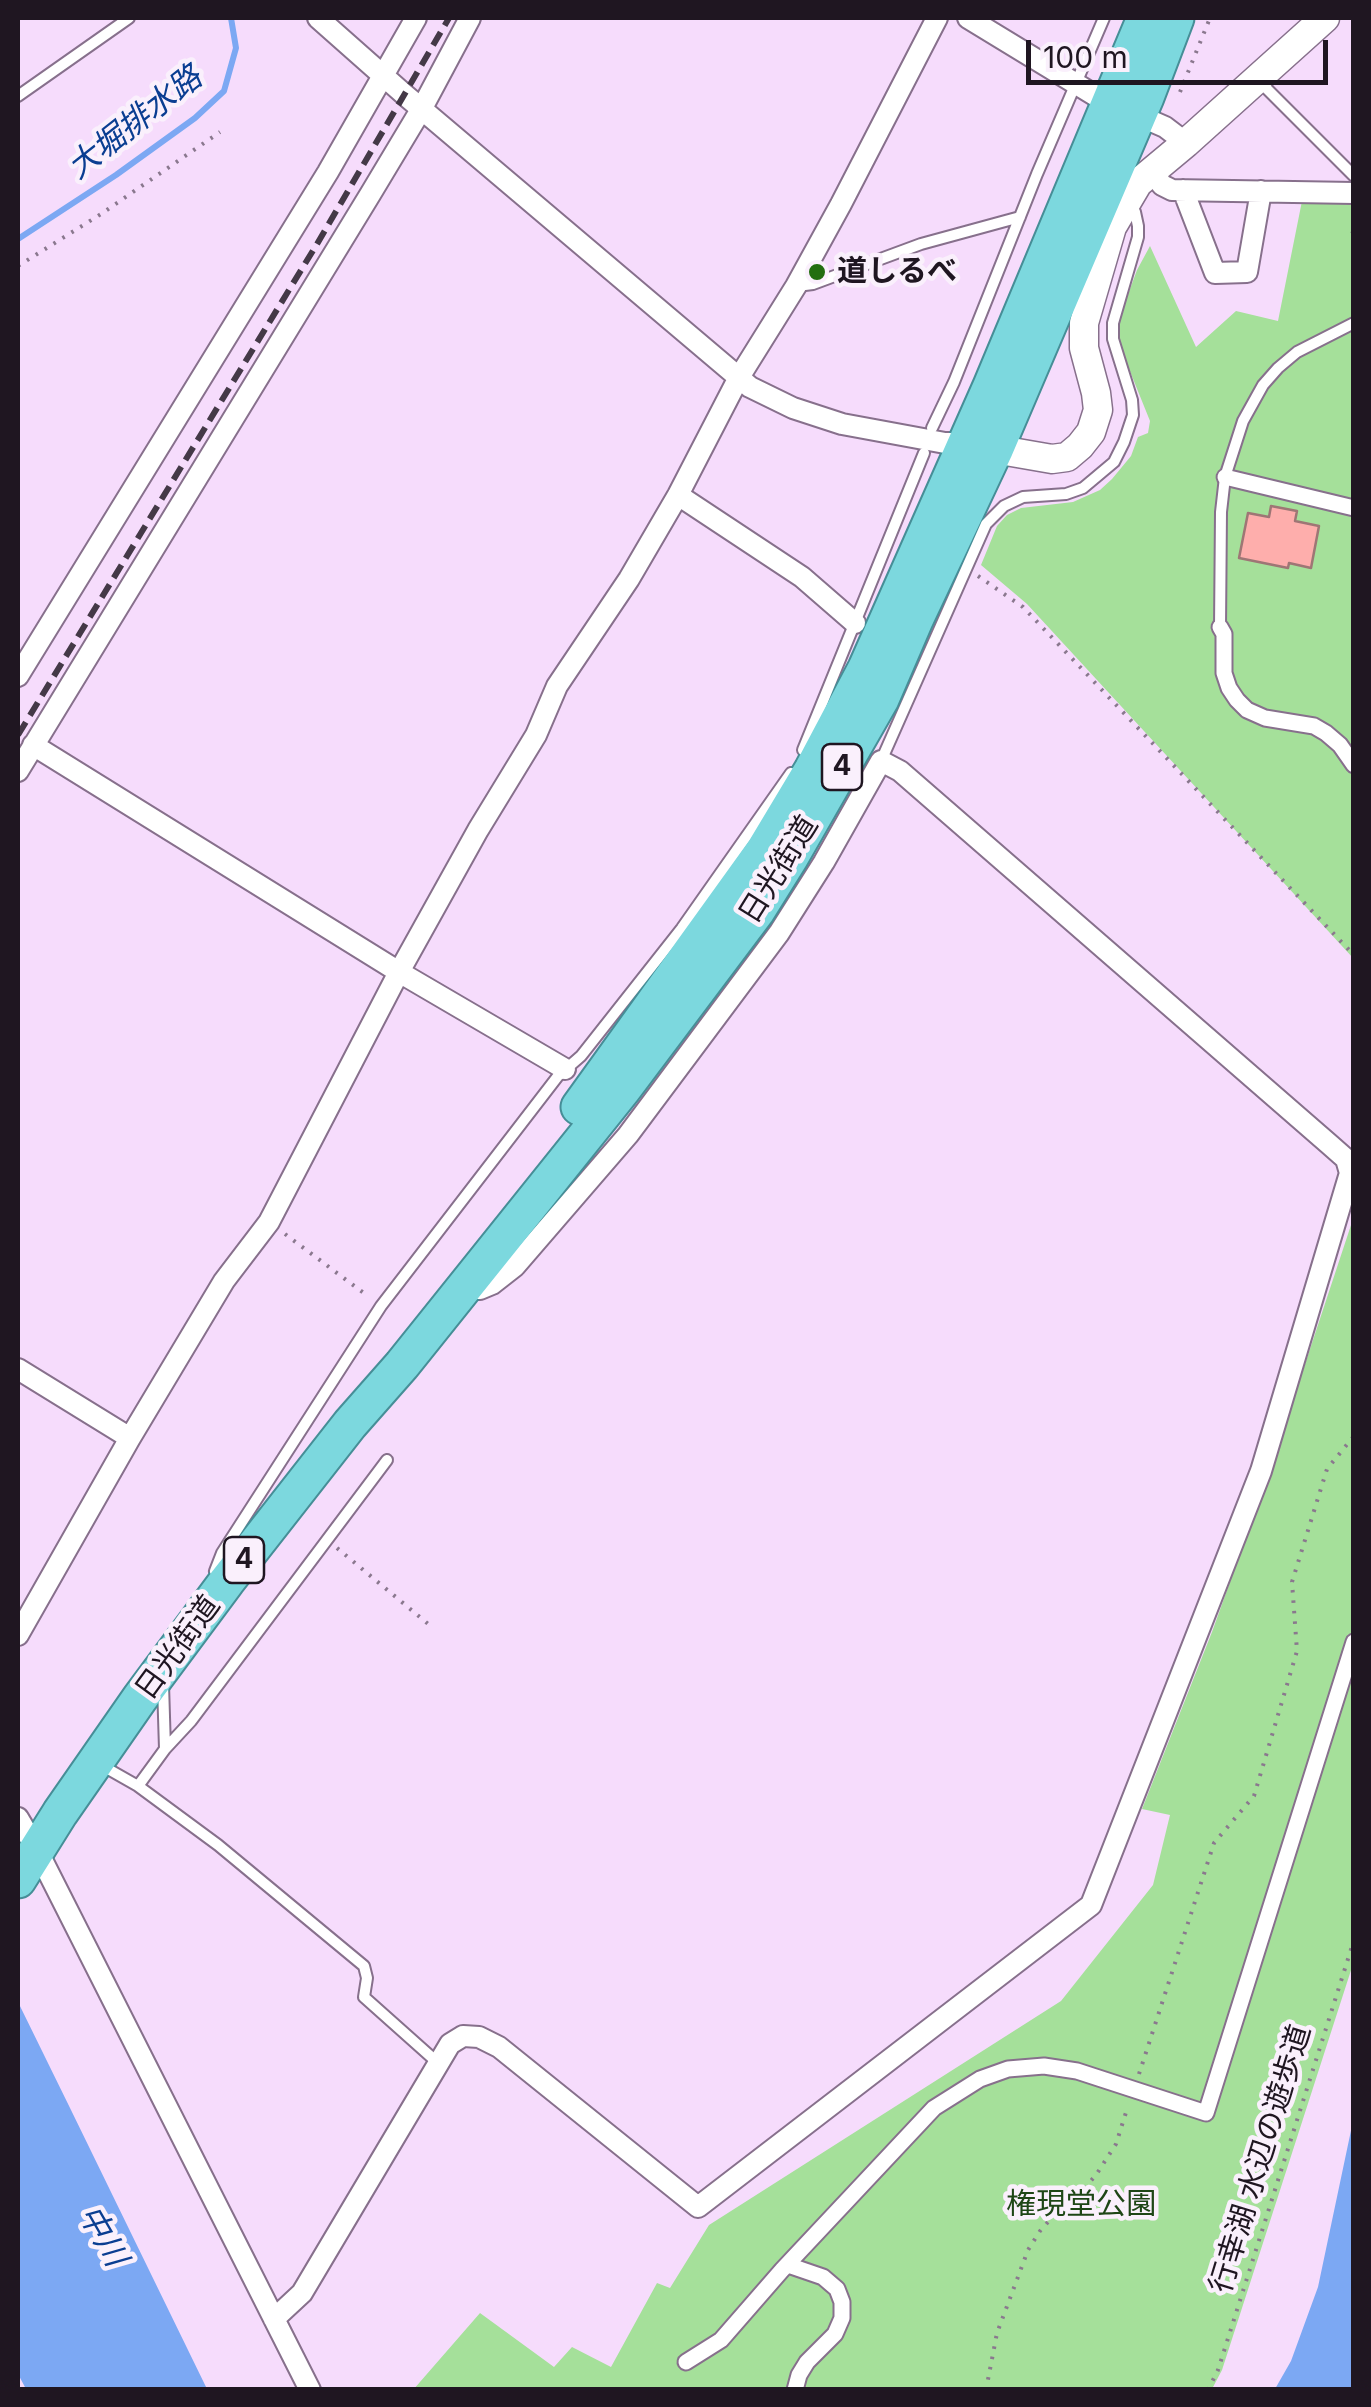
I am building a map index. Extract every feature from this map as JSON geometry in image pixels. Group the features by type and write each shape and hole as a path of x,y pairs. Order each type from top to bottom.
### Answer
{"highway":[{"name":"日光街道","path":"458,1282 624,1088 756,911 881,700 1145,18"},
{"name":"日光街道","path":"25,1869 163,1666 458,1282 786,817 806,765 866,668 980,447 1146,97 1176,18"}],"street":[{"path":"318,18 738,379 793,408 842,424 1052,459 1066,457 1091,432 1098,410 1084,348 1084,323 1112,227 1138,182 1153,172 1167,130 1256,79 1325,18"},
{"path":"18,676 328,172 416,18"},
{"path":"18,771 25,740 422,108 470,18"},
{"path":"18,1635 224,1280 269,1222 399,972 536,735 564,674 629,579 678,495 738,379 796,286 937,18"},
{"path":"968,18 1096,96"},
{"path":"1153,172 1172,190 1354,193"},
{"path":"1183,190 1215,273 1247,272 1261,191"},
{"path":"1225,477 1354,508"},
{"path":"678,495 802,577 855,624"},
{"path":"1220,626 1224,634 1224,673 1237,700 1247,710 1265,718 1303,723 1326,733 1354,765"},
{"path":"25,740 399,972 565,1069"},
{"path":"274,2318 302,2293 450,2044 463,2036 479,2037 499,2047 698,2207 1091,1904 1261,1471 1350,1173 1346,1159 900,771 881,761 779,934 628,1135 516,1266 480,1288 458,1282"},
{"path":"18,1369 130,1438"},
{"path":"686,2362 721,2340 934,2108 980,2079 1008,2069 1044,2066 1077,2071 1206,2113 1354,1642"},
{"path":"18,1818 25,1869 310,2390"},
{"path":"788,2265 822,2277 836,2289 842,2302 842,2318 835,2334 807,2362 795,2390"}],"lane":[{"path":"18,96 128,18"},
{"path":"932,428 1104,18"},
{"path":"1256,79 1354,176"},
{"path":"881,761 986,524 1004,506 1023,498 1066,494 1083,488 1114,462 1124,442 1132,400 1112,324 1138,237 1135,212 1127,201"},
{"path":"796,286 813,284 922,244 1020,217"},
{"path":"1220,626 1221,512 1225,477 1243,420 1278,368 1298,352 1354,323"},
{"path":"227,1581 215,1571 222,1554 381,1306 565,1069 581,1056 682,928 806,765 855,624 924,453"},
{"path":"138,1786 192,1721 387,1460"},
{"path":"163,1666 165,1749"},
{"path":"96,1762 138,1786 218,1846 364,1966 364,1997 439,2064"}],"path":[{"path":"1167,130 1210,18"},
{"path":"18,266 220,132"},
{"path":"1354,222 1350,229 1354,232"},
{"path":"965,569 1023,607 1351,952"},
{"path":"269,1222 381,1306"},
{"path":"986,2390 998,2334 1028,2250 1056,2213 1096,2175 1116,2144 1214,1843 1254,1796 1297,1651 1292,1582 1327,1469 1354,1436"},
{"path":"328,1540 432,1628"},
{"name":"行幸湖 水辺の遊歩道","path":"1208,2390 1218,2370 1354,1940"}],"green space":[{"path":"1302,201 1353,201 1353,958 1027,604 981,565 997,526 1007,515 1021,508 1073,502 1100,490 1131,456 1138,437 1148,433 1150,421 1118,333 1120,316 1150,246 1196,347 1236,311 1278,321"},
{"name":"権現堂公園","path":"1353,1219 1353,1964 1222,2370 1212,2389 413,2390 480,2313 554,2367 572,2347 611,2367 657,2283 670,2288 709,2225 1061,2001 1153,1885 1170,1815 1142,1809 1267,1479"}],"water":[{"name":"中川","path":"18,2002 207,2389 26,2389 18,2374"},
{"path":"1353,2121 1353,2389 1275,2389 1291,2361 1318,2287"}],"building":[{"path":"1271,506 1297,511 1295,521 1319,526 1311,568 1289,563 1288,568 1239,558 1248,513 1269,517"}],"waterway":[{"name":"大堀排水路","path":"18,239 116,175 195,118 224,91 236,48 231,18"}],"railway":[{"path":"18,735 317,244 449,18"}],"place":[{"name":"道しるべ","path":"817,272"}]}
